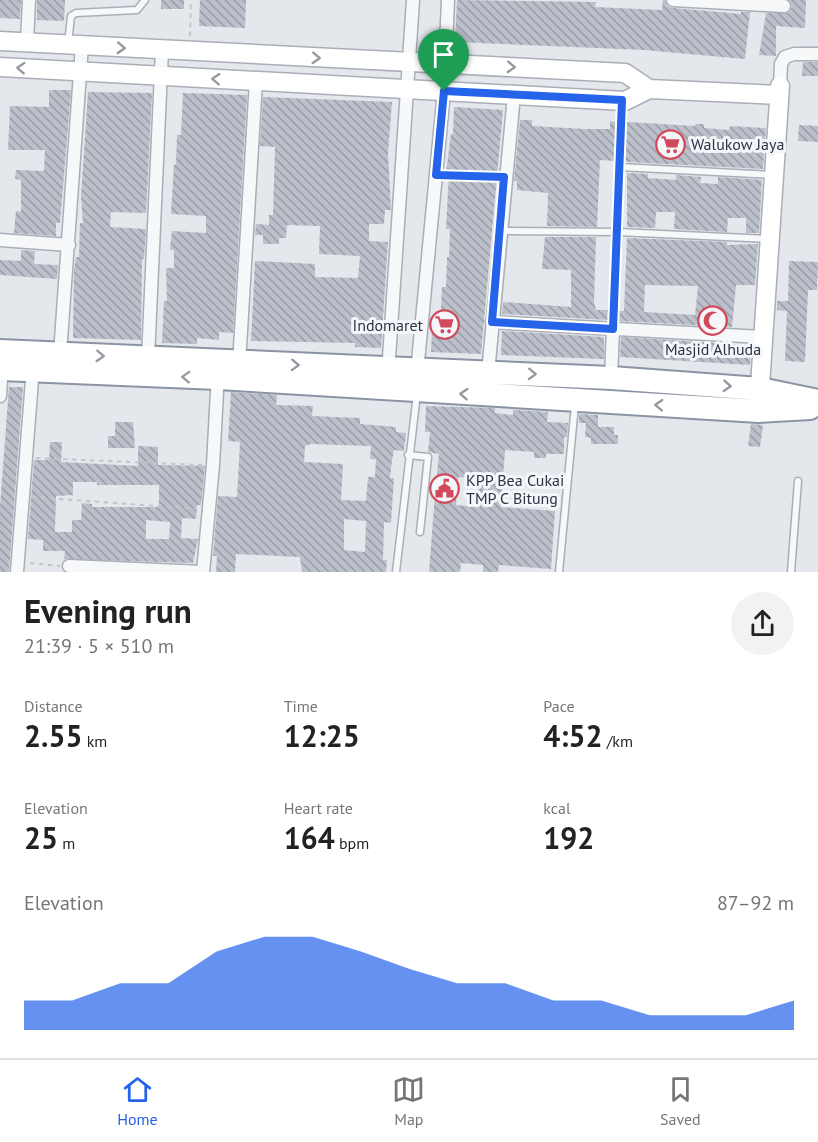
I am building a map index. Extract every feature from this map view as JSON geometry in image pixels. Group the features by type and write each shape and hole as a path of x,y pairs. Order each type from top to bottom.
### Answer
{"highway":[{"path":"33,362 60,354 148,358 229,371"},
{"path":"1,360 417,380 575,401 818,401"},
{"path":"417,380 488,373 611,378 818,408"}],"street":[{"path":"27,42 29,0"},
{"path":"388,378 413,0"},
{"path":"417,380 444,91 448,0"},
{"path":"673,0 784,6"},
{"path":"0,40 625,73 649,89"},
{"path":"60,354 80,71 75,45"},
{"path":"148,358 162,50"},
{"path":"759,400 782,59 794,54 818,54"},
{"path":"0,67 622,100 649,89 779,90"},
{"path":"69,566 203,572 213,465 229,371 256,81"},
{"path":"488,373 504,177 514,95"},
{"path":"0,240 69,245"},
{"path":"492,322 762,337"},
{"path":"611,378 613,329"},
{"path":"0,396 1,360"},
{"path":"18,567 33,362"}],"lane":[{"path":"75,45 71,16 137,10 145,0"},
{"path":"613,329 622,100"},
{"path":"620,167 774,175"},
{"path":"500,231 618,232 769,239"},
{"path":"396,572 417,380"},
{"path":"560,572 575,401"},
{"path":"408,455 428,457 420,532"},
{"path":"791,572 798,481"}],"path":[{"path":"189,51 191,0"},
{"path":"436,175 504,177"},
{"path":"27,458 213,465"},
{"path":"24,496 73,502 209,510"},
{"path":"18,567 69,566"}],"building":[{"path":"0,0 21,0 20,19 0,18"},
{"path":"37,0 65,0 64,21 37,20"},
{"path":"161,0 184,0 184,9 161,9"},
{"path":"200,0 246,0 245,28 199,26"},
{"path":"457,0 596,2 595,7 662,10 663,0 665,0 668,7 673,8 741,14 741,12 750,12 745,59 644,50 455,42"},
{"path":"789,0 806,0 805,28 776,26 776,56 759,55 766,13 788,13 792,7"},
{"path":"803,62 818,62 818,76 802,76"},
{"path":"49,90 71,90 60,223 56,223 56,236 14,233 16,211 21,212 21,180 15,179 16,170 44,171 45,150 8,150 10,106 49,107"},
{"path":"88,92 152,93 146,213 111,212 110,227 146,229 144,259 142,259 141,340 73,338 74,270 76,257 79,257 80,223 83,223 81,197"},
{"path":"183,93 247,95 233,333 219,332 219,340 197,338 197,344 162,343 164,301 167,301 166,268 174,268 174,250 170,250 172,231 206,233 206,216 171,214 177,135 181,135"},
{"path":"263,97 392,102 388,153 391,210 385,210 384,224 369,224 369,241 388,242 381,348 355,347 355,343 251,341 255,261 315,264 315,277 358,278 360,256 319,254 320,226 287,225 286,238 279,238 279,244 263,244 263,235 255,235 256,224 269,225 269,215 273,215 275,147 260,146"},
{"path":"454,107 503,110 481,354 431,352 432,331 440,331 442,287 446,287 447,257 449,257 450,229 446,229 449,173 446,173 451,134 453,134"},
{"path":"520,120 532,120 532,126 585,129 610,129 610,121 616,122 615,161 600,160 597,227 547,226 548,193 517,190 517,181 514,181"},
{"path":"627,122 695,126 695,124 704,124 704,128 729,130 730,126 766,128 763,169 625,161"},
{"path":"799,125 818,126 818,142 798,141"},
{"path":"627,173 648,174 648,178 676,180 676,175 701,177 700,183 718,184 718,177 762,180 759,233 746,233 746,218 728,218 727,232 674,229 675,212 656,212 655,228 627,227"},
{"path":"545,237 596,237 594,302 596,310 608,310 608,320 502,314 503,302 571,307 571,270 542,269"},
{"path":"627,238 727,242 727,245 758,244 755,285 736,285 732,327 619,321 619,311 624,311","holes":["645,285 698,286 695,315 644,312"]},
{"path":"21,250 35,251 34,264 58,265 57,279 0,275 0,260 21,261"},
{"path":"789,261 818,262 817,290 808,290 805,362 785,361 787,311 777,310 777,301 788,301"},
{"path":"502,331 604,337 604,359 501,355"},
{"path":"621,337 751,345 750,365 620,357"},
{"path":"9,387 23,387 9,572 0,572 0,507"},
{"path":"231,392 277,395 276,405 313,406 312,416 360,418 360,424 396,427 396,432 406,433 404,451 394,450 392,460 390,478 394,478 391,523 384,522 383,560 387,560 386,572 302,572 300,557 236,554 235,572 216,572 217,556 213,556 218,496 237,497 240,442 228,441","holes":["311,444 371,446 370,459 376,459 375,477 368,477 366,501 341,500 343,464 304,462 305,446","344,519 366,521 365,552 344,550"]},
{"path":"426,406 495,408 495,413 513,415 513,410 548,412 547,422 568,423 567,437 564,437 564,454 546,454 546,458 534,458 534,452 505,450 501,507 555,511 551,569 499,565 498,572 483,572 483,565 461,563 460,572 429,572 435,494 432,493 433,484 436,485 439,454 428,452 430,432 425,432","holes":["458,477 479,479 477,507 456,505"]},
{"path":"579,414 598,415 598,427 614,427 614,435 618,435 618,444 591,444 591,438 585,437 586,423 579,423"},
{"path":"115,422 133,422 135,448 108,448 108,436 115,436"},
{"path":"751,424 763,425 760,447 748,446"},
{"path":"50,442 62,442 61,462 138,466 138,446 158,447 158,465 205,466 201,505 197,505 196,519 182,518 181,538 198,539 193,563 64,559 65,551 43,551 43,540 28,539 34,460 49,460","holes":["73,482 97,482 97,485 159,485 159,507 92,507 92,504 82,503 81,520 72,520 72,532 55,532 56,496 73,495","146,520 170,522 169,539 146,539"]}],"place":[{"name":"Walukow Jaya","path":"670,144"},
{"name":"Masjid Alhuda","path":"713,321"},
{"name":"Indomaret","path":"444,325"},
{"name":"KPP Bea Cukai TMP C Bitung","path":"445,489"}],"route":[{"path":"444,91 622,100 613,329 492,322 504,177 436,175 444,91"}]}
